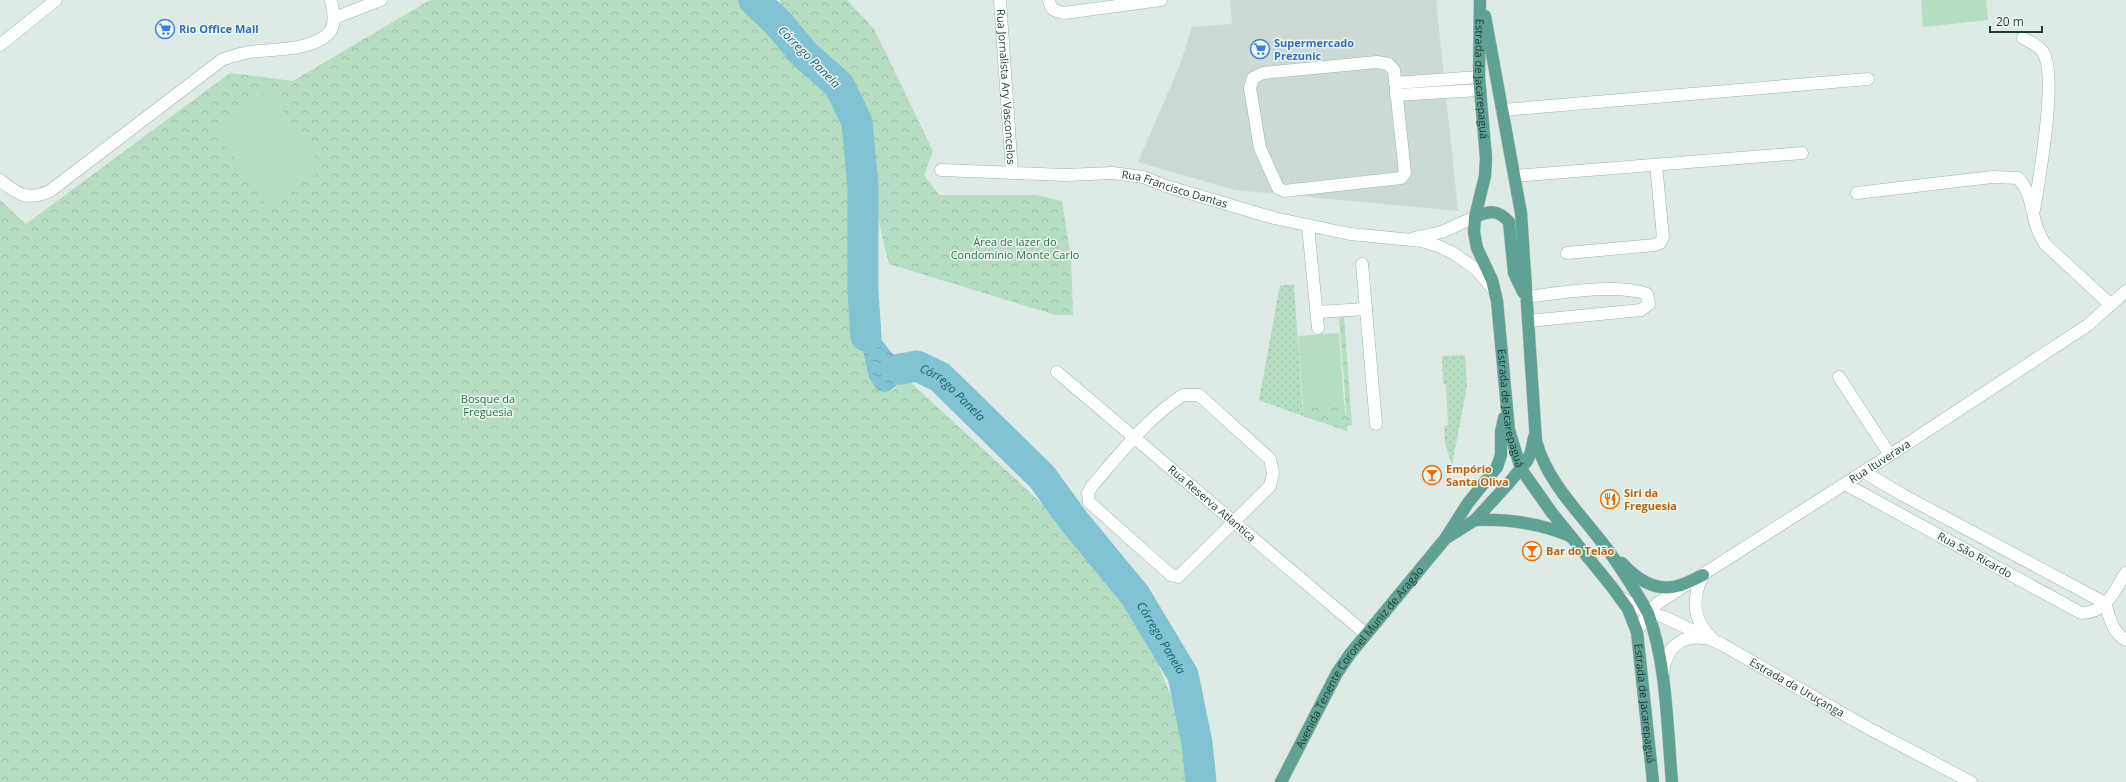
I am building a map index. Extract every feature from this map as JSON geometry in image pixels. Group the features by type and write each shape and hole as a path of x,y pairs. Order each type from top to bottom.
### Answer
{"main road":[{"name":"Estrada de Jacarepaguá","path":"1481,0 1479,77 1486,158 1485,176 1475,217 1476,242 1494,290 1503,357 1509,430 1520,469 1628,609 1637,632 1653,782"},
{"name":"Estrada de Jacarepaguá","path":"1481,0 1521,213 1534,428 1541,456 1555,484 1602,542 1648,613 1652,625 1663,680 1672,782"},
{"path":"1475,217 1492,211 1498,213 1509,222 1514,273 1526,297"},
{"name":"Avenida Tenente Coronel Muniz de Aragão","path":"1281,782 1337,673 1366,634 1445,539 1468,503 1497,467 1501,455 1501,432 1506,407"},
{"name":"Avenida Tenente Coronel Muniz de Aragão","path":"1445,539 1475,520 1520,469 1531,452 1534,428"},
{"path":"1475,520 1497,519 1550,528 1571,536"},
{"path":"1602,542 1633,575 1651,584 1659,586 1676,586 1703,575"}],"street":[{"path":"0,45 56,0"},
{"path":"0,180 14,193 27,196 38,196 50,191 223,59 250,52 288,49 318,41 331,30 334,18 331,0"},
{"path":"334,18 381,0"},
{"name":"Rua Jornalista Ary Vasconcelos","path":"1000,0 1012,173"},
{"path":"1049,0 1050,6 1055,11 1064,13 1162,0"},
{"path":"2023,38 2036,45 2043,53 2047,72 2047,134 2033,219"},
{"path":"1377,62 1388,64 1394,70 1396,89 1405,173 1401,178 1284,191 1278,188 1260,148 1250,88 1253,78 1263,73 1377,62"},
{"path":"1396,89 1479,77"},
{"path":"1502,110 1868,79"},
{"path":"1396,89 1480,90"},
{"path":"1514,176 1802,153"},
{"path":"1567,253 1655,245 1660,243 1663,236 1656,165"},
{"name":"Rua Francisco Dantas","path":"941,170 1065,174 1113,172 1130,174 1267,216 1308,226 1350,234 1405,239 1429,244 1453,253 1476,269 1494,290"},
{"path":"1857,193 1992,177 2018,178 2026,187 2033,219 2038,234 2045,244 2111,304"},
{"name":"Rua Francisco Dantas","path":"1405,239 1442,232 1475,217"},
{"path":"1308,226 1318,328"},
{"path":"1362,264 1376,424"},
{"path":"1526,297 1589,291 1635,290 1647,294 1649,304 1641,310 1528,321"},
{"name":"Rua Ituverava","path":"1637,632 1648,613 1658,603 1864,472 2088,325 2126,291"},
{"path":"1317,312 1366,309"},
{"name":"Rua Reserva Atlantica","path":"1057,372 1136,438 1234,524 1366,634"},
{"path":"1839,377 1890,455"},
{"path":"1183,395 1199,395 1270,459 1273,473 1270,486 1234,524 1178,577 1171,575 1089,502 1088,493 1092,486 1136,438 1172,402 1183,395"},
{"name":"Rua São Ricardo","path":"1845,484 2081,613 2090,613 2099,610 2105,603 1908,498 1864,472"},
{"path":"2126,573 2105,603 2112,625 2119,636 2126,640"},
{"path":"1703,575 1698,585 1695,607 1702,626 1715,641"},
{"name":"Estrada da Uruçanga","path":"1620,598 1648,613 1664,617 1715,641 1868,728 1971,782"},
{"path":"1663,680 1665,663 1677,642 1699,637 1715,641"}],"shaded area":[{"path":"1230,0 1436,0 1458,211 1235,190 1138,162 1180,65 1192,27 1232,24"}],"green space":[{"name":"Bosque da Freguesia","path":"430,0 739,0 837,106 856,155 853,305 892,391 905,377 1065,525 1142,622 1186,735 1190,782 0,782 0,200 26,224 230,73 293,81"},
{"name":"Área de lazer do Condomínio Monte Carlo","path":"780,0 847,0 874,29 933,151 924,175 939,195 1036,195 1062,201 1071,259 1073,315 1056,315 889,264 866,169 826,72 781,11"},
{"path":"1921,0 1986,0 1988,20 1923,27"},
{"path":"269,90 323,169 267,207 213,128"},
{"path":"1280,285 1294,285 1303,416 1259,400"},
{"path":"1344,317 1352,425 1347,426 1347,431 1303,416 1303,406 1344,403 1347,420 1339,318"},
{"path":"1339,333 1344,403 1303,406 1298,336"},
{"path":"1465,355 1467,386 1452,465 1445,443 1444,426 1448,425 1446,384 1443,384 1442,356"}],"water":[{"path":"863,292 871,326 890,351 897,357 925,362 933,367 940,377 917,371 910,374 887,392 881,392 875,387 869,377 853,305"}],"waterway":[{"name":"Córrego Panela","path":"754,0 779,24 804,54 839,85 857,122 863,187 863,292 866,336"},
{"name":"Córrego Panela","path":"900,369 917,366 940,377 1042,477 1074,521 1135,595 1183,675 1197,743 1201,782"}],"place":[{"name":"Rio Office Mall","path":"165,29"},
{"name":"Supermercado Prezunic","path":"1260,49"},
{"name":"Empório Santa Oliva","path":"1432,475"},
{"name":"Siri da Freguesia","path":"1610,499"},
{"name":"Bar do Telão","path":"1532,551"}]}
